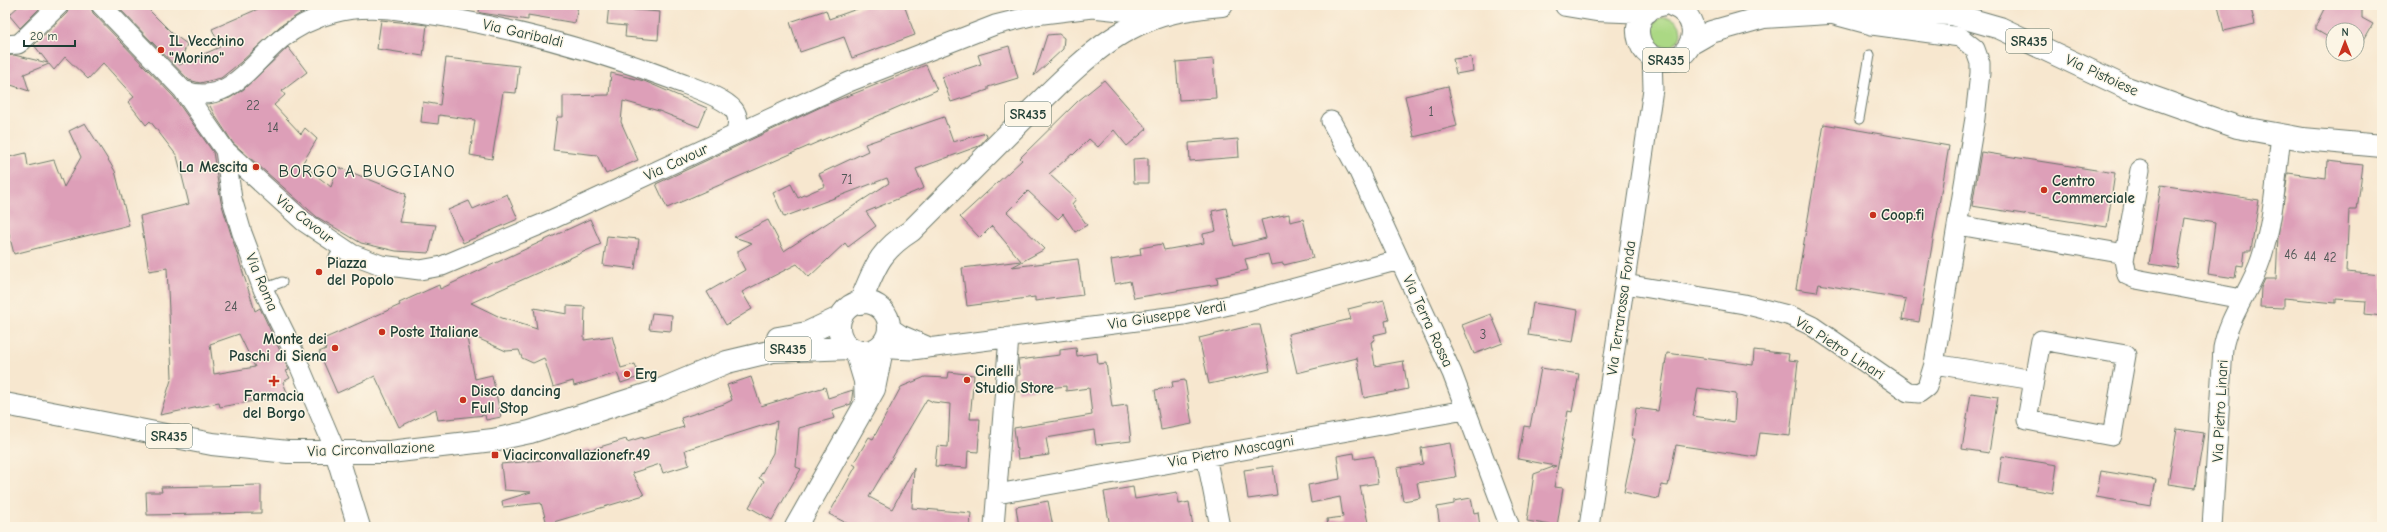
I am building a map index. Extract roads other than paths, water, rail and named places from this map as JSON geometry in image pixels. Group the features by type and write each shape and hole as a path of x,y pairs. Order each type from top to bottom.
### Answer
{"main road":[{"name":"SR435","path":"860,303 885,251 890,245 911,231 1067,77 1128,29 1160,10 1222,5"},
{"name":"SR435","path":"1566,5 1596,10 1654,8"},
{"name":"SR435","path":"1654,8 1639,24 1638,37 1643,48 1652,56 1664,60 1683,51"},
{"name":"SR435","path":"1596,10 1638,37"},
{"name":"Via Pistoiese","path":"1680,11 1764,17 1824,12 1933,12 1984,22 2150,97 2236,127 2281,135 2382,146"},
{"name":"Via Pistoiese","path":"1680,11 1693,27 1683,51"},
{"name":"Via Pistoiese","path":"1683,51 1711,32 1764,17"},
{"name":"SR435","path":"884,327 886,272 911,231"},
{"name":"Via Circonvallazione","path":"727,362 736,353 746,347 770,340 807,333 841,317 848,309 860,303"},
{"path":"796,527 866,403 875,384 884,327 870,303 860,303"},
{"path":"841,317 839,327 841,337 854,350 865,381 866,403"},
{"name":"Via Circonvallazione","path":"5,404 212,444 280,452 421,450 511,437 557,425 651,394 727,362 773,351 854,350 868,352 884,327"},
{"path":"336,452 359,527"}],"street":[{"path":"5,45 18,44 59,5"},
{"name":"Via Cavour","path":"102,5 183,90 226,150 337,252 352,254 397,268 420,270 442,266 542,224 849,82 995,25 1035,15 1092,8 1160,10"},
{"name":"Via Garibaldi","path":"183,90 200,96 235,83 246,74 266,52 294,30 315,18 352,8 374,8 426,13 539,36 579,46 699,90 728,105 735,111 738,120 736,134"},
{"path":"1824,12 1872,25 1960,37 1975,49 1978,56 1980,73 1975,118 1934,364 2034,380"},
{"name":"Via Terrarossa Fonda","path":"1653,89 1683,51"},
{"name":"Via Terrarossa Fonda","path":"1589,527 1653,89 1652,56"},
{"name":"Via Terra Rossa","path":"1331,121 1360,172 1452,373 1510,527"},
{"name":"Via Pietro Linari","path":"2212,527 2223,348 2230,321 2261,260 2265,246 2281,135"},
{"name":"Via Roma","path":"226,150 232,199 242,233 263,289 290,344 336,452"},
{"path":"2140,170 2125,254 2124,267 2129,277 2242,299"},
{"path":"1958,225 2125,254"},
{"name":"Via Giuseppe Verdi","path":"884,327 892,349 904,351 929,346 1009,337 1203,311 1400,260"},
{"name":"Via Pietro Linari","path":"1625,284 1744,304 1791,316 1812,326 1908,392 1919,393 1924,391 1930,380 1934,364"},
{"path":"994,527 1009,337"},
{"path":"2041,340 2126,355 2112,436 2027,420 2034,380 2041,340"},
{"name":"Via Pietro Mascagni","path":"997,494 1466,410"},
{"path":"1206,456 1220,527"}],"lane":[{"name":"Via Pistoiese","path":"1788,6 1824,12"},
{"path":"1859,119 1870,55"},
{"path":"263,289 282,282"}],"place":[{"name":"IL Vecchino \"Morino\"","path":"161,50"},
{"name":"La Mescita","path":"256,167"},
{"name":"Centro Commerciale","path":"2044,190"},
{"name":"Coop.fi","path":"1873,215"},
{"name":"Piazza del Popolo","path":"319,272"},
{"name":"Poste Italiane","path":"382,332"},
{"name":"Monte dei Paschi di Siena","path":"335,348"},
{"name":"Erg","path":"627,374"},
{"name":"Cinelli Studio Store","path":"967,380"},
{"name":"Farmacia del Borgo","path":"274,381"},
{"name":"Disco dancing Full Stop","path":"463,400"},
{"name":"Viacirconvallazionefr.49","path":"495,455"}],"district":[{"name":"BORGO A BUGGIANO","path":"367,171"}]}
